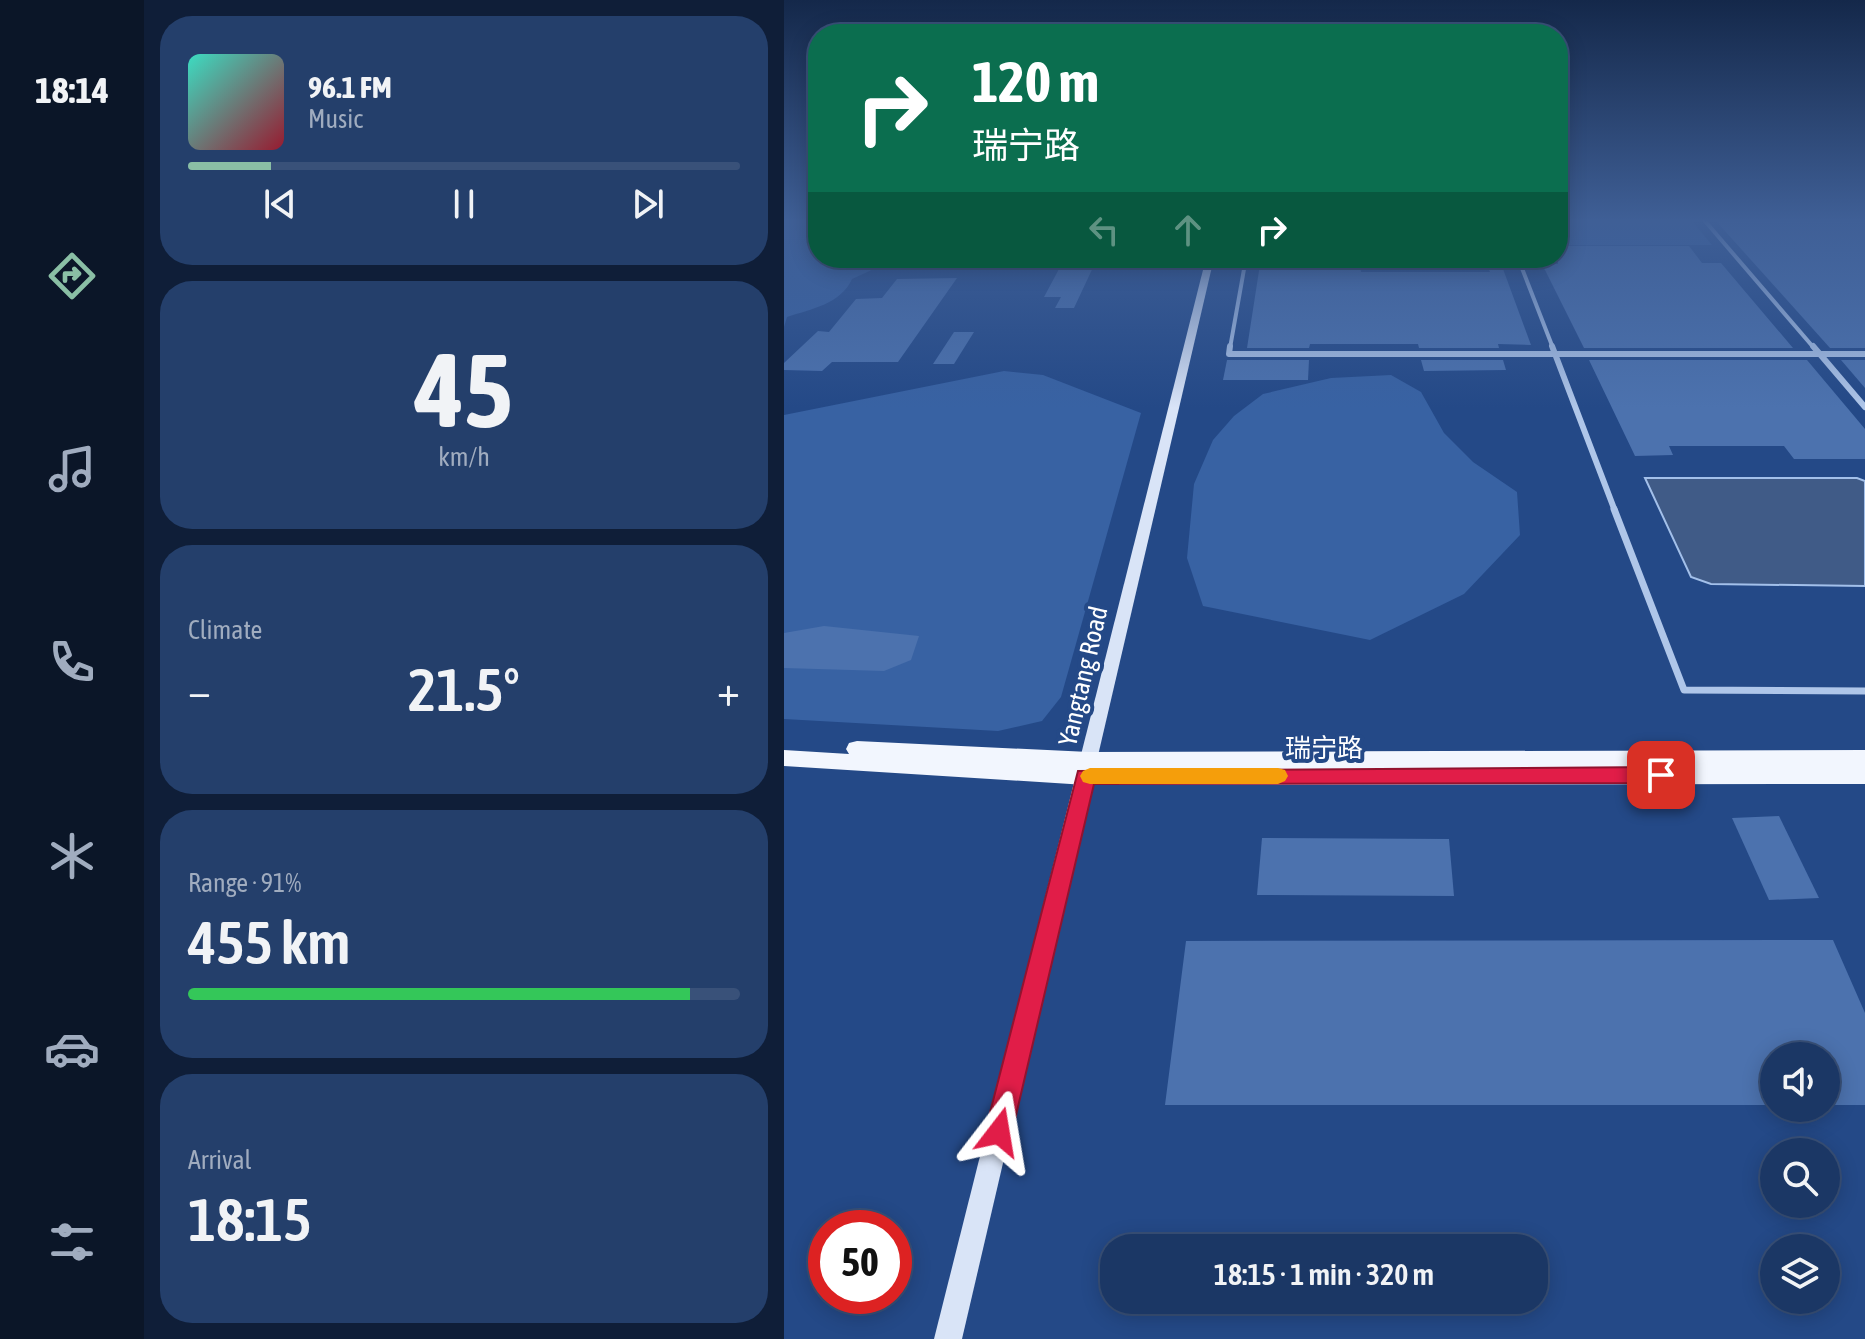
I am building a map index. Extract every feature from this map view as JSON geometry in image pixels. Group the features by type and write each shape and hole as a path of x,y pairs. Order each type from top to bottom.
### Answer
{"main road":[{"name":"Yangtang Road","path":"948,1339 1204,283"},
{"name":"瑞宁路","path":"784,745 1088,768 1865,758"},
{"name":"瑞宁路","path":"784,758 1088,768 1865,775"}],"street":[{"path":"1241,283 1229,354 1865,354"},
{"path":"1528,283 1684,690 1865,691"},
{"path":"1759,283 1865,407"}],"shaded area":[{"path":"784,283 849,283 833,300 787,317 784,327"},
{"path":"1004,371 1043,375 1141,413 1061,697 1042,721 998,731 784,719 784,415"},
{"path":"1391,375 1421,392 1444,433 1473,462 1517,492 1520,535 1464,594 1370,640 1203,606 1187,558 1194,484 1213,440 1234,416 1263,394 1331,378"},
{"path":"1645,478 1857,478 1865,481 1865,586 1711,584 1691,577"}],"building":[{"path":"893,283 953,283 898,362 832,362 822,371 784,370 784,363 818,331 829,332 856,299 882,298"},
{"path":"1051,283 1085,283 1074,308 1055,308 1061,297 1044,297"},
{"path":"1257,283 1508,283 1531,345 1419,348 1418,344 1310,344 1309,348 1247,348"},
{"path":"1552,283 1738,283 1793,348 1584,348"},
{"path":"1772,283 1865,283 1865,348 1830,348"},
{"path":"954,332 974,332 954,364 933,364"},
{"path":"1227,360 1309,360 1308,380 1223,380"},
{"path":"1421,360 1503,360 1506,370 1424,371"},
{"path":"1589,360 1807,360 1865,429 1865,459 1794,459 1784,446 1669,446 1673,455 1635,456"},
{"path":"1841,360 1865,360 1865,388"},
{"path":"824,626 919,636 911,660 884,671 784,668 784,633"},
{"path":"1779,816 1819,898 1769,900 1732,818"},
{"path":"1262,838 1449,839 1454,896 1257,895"},
{"path":"1833,940 1865,1013 1865,1105 1840,1105 1840,1042 1760,1042 1760,1105 1165,1105 1186,941"}],"slow traffic":[{"path":"1090,776 1278,776"}],"route":[{"path":"999,1132 1086,776 1661,775"}]}
